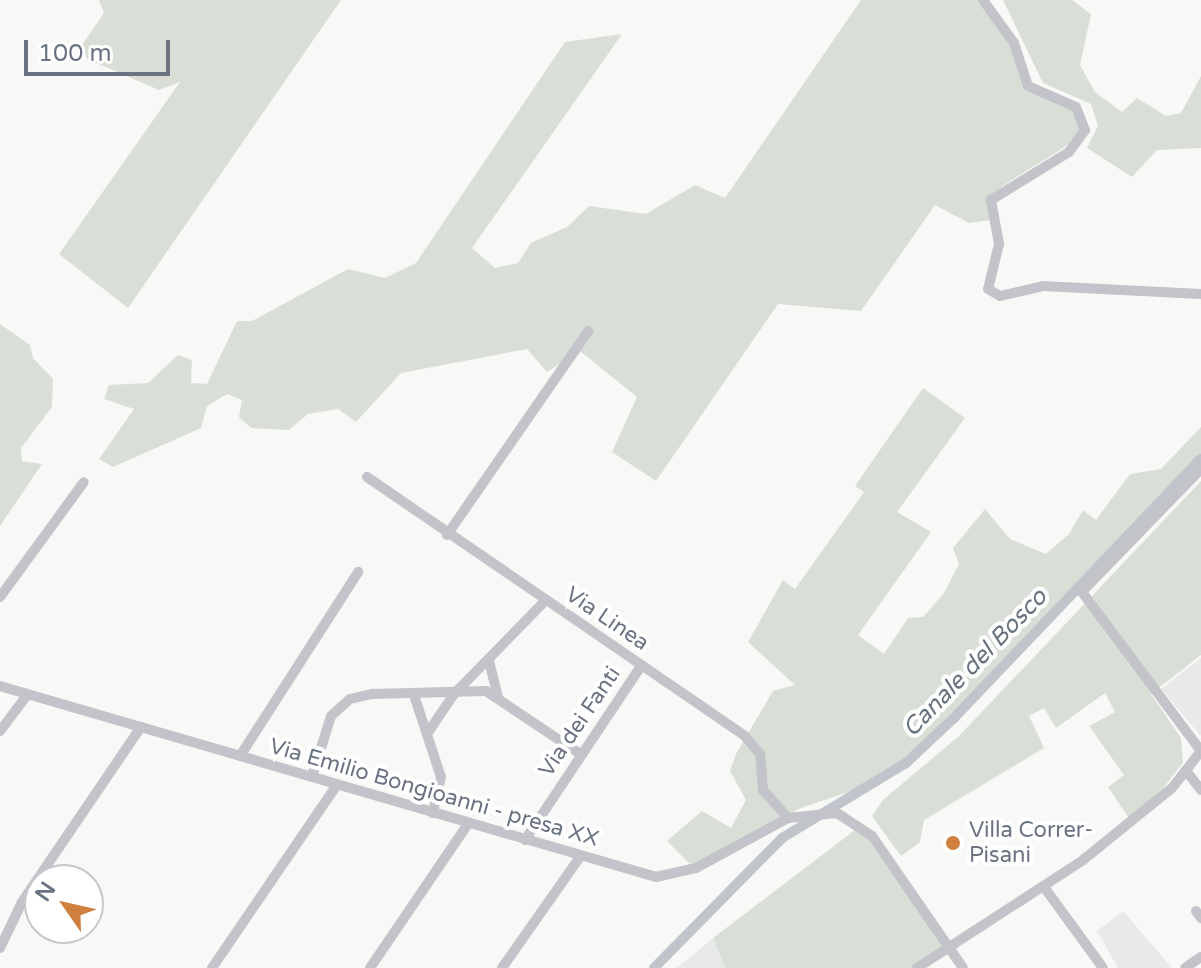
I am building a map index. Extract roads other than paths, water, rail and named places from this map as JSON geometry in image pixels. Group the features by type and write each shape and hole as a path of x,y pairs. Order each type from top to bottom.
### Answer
{"street":[{"path":"983,0 1014,43 1028,86 1076,107 1085,130 1069,152 991,200 999,244 988,289 1000,296 1043,286 1201,294"},
{"path":"447,535 588,331"},
{"path":"917,968 1044,887 1187,772 1201,751 1082,592 1201,469"},
{"name":"Via Linea","path":"367,477 754,744 763,790 788,818"},
{"path":"0,597 84,482"},
{"path":"240,756 358,572"},
{"path":"429,731 454,694 545,601"},
{"path":"489,661 498,697"},
{"name":"Via dei Fanti","path":"525,840 641,666"},
{"name":"Via Emilio Bongioanni - presa XX","path":"0,686 580,857 669,877 788,818 826,812 850,818 872,836 949,947"},
{"path":"0,731 28,694"},
{"path":"312,777 339,707 362,695 498,697 582,755"},
{"path":"414,695 429,731 441,777 433,813"},
{"path":"0,948 22,902 141,727"},
{"path":"1187,772 1201,790"},
{"path":"212,968 337,785"},
{"path":"370,968 468,824"},
{"path":"502,968 580,857"},
{"path":"1044,887 1103,968"},
{"path":"949,947 963,968"},
{"path":"1185,968 1201,957"}],"waterway":[{"name":"Canale del Bosco","path":"654,968 782,838 906,763 954,718 1201,459"}],"place":[{"name":"Villa Correr- Pisani","path":"953,843"}]}
